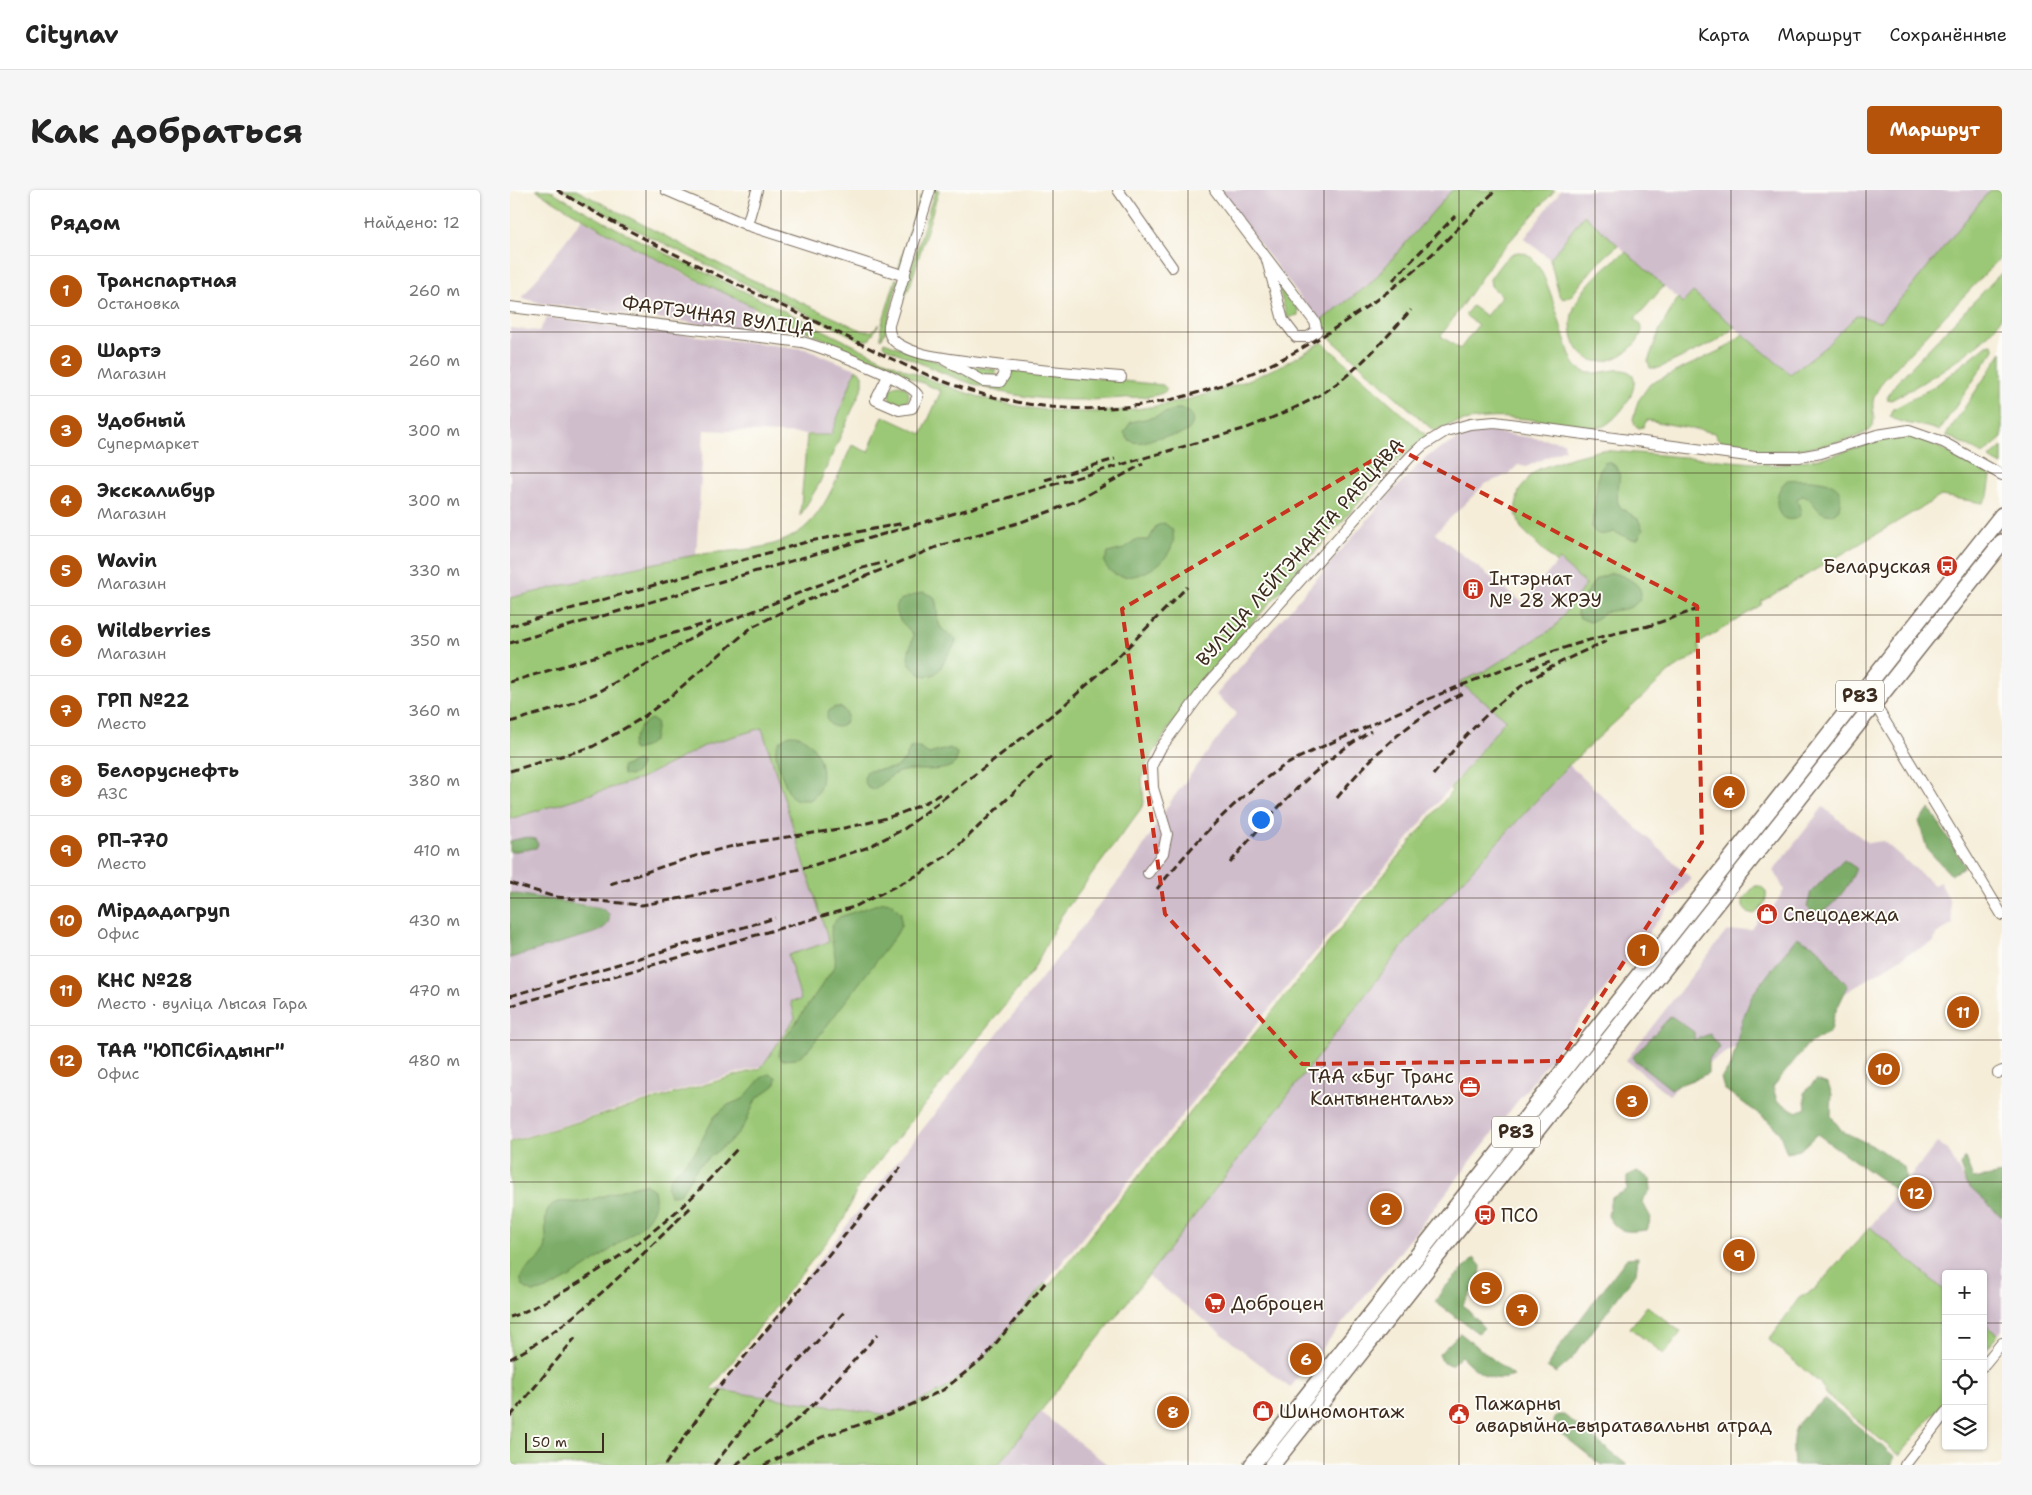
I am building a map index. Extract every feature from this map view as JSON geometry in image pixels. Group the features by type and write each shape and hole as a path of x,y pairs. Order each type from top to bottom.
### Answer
{"highway":[{"name":"Р83","path":"1252,1465 2002,515"},
{"name":"Р83","path":"1272,1465 2002,542"}],"street":[{"path":"666,190 747,225 905,276"},
{"path":"747,225 757,190"},
{"path":"930,190 889,330 894,340 903,347 938,357 1001,367 1121,377"},
{"path":"1118,190 1172,267"},
{"path":"1215,190 1317,326 1317,331 1308,338 1296,337 1286,325 1267,260"},
{"name":"ФАРТЭЧНАЯ ВУЛІЦА","path":"510,307 802,342 824,349 888,376 914,389 918,396 915,405 903,410 876,400 888,376"},
{"path":"938,357 990,383 996,383 1003,379 1004,374 1001,367"},
{"name":"ВУЛІЦА ЛЕЙТЭНАНТА РАБЦАВА","path":"1148,873 1162,853 1167,834 1152,781 1152,765 1160,749 1220,669 1387,480 1422,446 1446,432 1470,424 1505,423 1729,455 1777,458 1821,453 1877,434 1909,430 1943,442 2002,475"},
{"path":"1874,702 2002,914"},
{"path":"1987,1361 2002,1343"},
{"path":"1905,1465 1942,1417"}],"highlighted area":[{"path":"1395,447 1697,606 1702,842 1559,1061 1302,1064 1165,914 1122,609"}],"shaded area":[{"path":"1219,190 1452,190 1371,283 1319,322"},
{"path":"1561,190 1990,190 1908,291 1879,323 1857,316 1824,348 1790,374 1693,292 1683,303 1584,215 1550,259 1524,239"},
{"path":"582,219 685,275 754,306 748,330 540,303 522,298"},
{"path":"547,318 805,349 856,369 831,435 704,430 696,555 510,598 510,328 539,331"},
{"path":"1483,431 1564,442 1565,449 1526,467 1518,465 1507,475 1485,484 1435,533 1523,603 1559,560 1586,584 1554,628 1483,672 1459,682 1506,719 984,1358 943,1390 889,1415 717,1390 1134,861 1173,798 1237,713 1216,695 1387,497 1427,456 1466,435"},
{"path":"762,728 835,963 764,1065 510,1141 510,819 640,779 708,744"},
{"path":"1569,765 1691,878 1397,1256 1290,1388 1148,1276 1410,937"},
{"path":"1823,807 1868,843 1883,841 1934,885 1940,882 1949,900 1953,924 1936,934 1934,942 1906,955 1836,999 1830,990 1694,1072 1669,1095 1626,1060 1726,932 1752,929 1766,905 1772,909 1784,890 1774,870"},
{"path":"1937,1143 1948,1150 1966,1184 2002,1217 2002,1330 1998,1335 1987,1326 1987,1270 1942,1270 1942,1289 1870,1227"},
{"path":"1040,1412 1108,1465 998,1465"}],"green space":[{"path":"536,190 550,190 632,237 875,356 927,378 980,397 1023,407 1067,412 1112,411 1157,406 1201,396 1243,382 1284,364 1322,342 1427,436 1400,458 1376,483 1232,646 1169,728 1145,767 1142,778 1144,803 1061,916 1032,972 858,1187 843,1221 711,1389 889,1415 943,1390 984,1358 1045,1283 1049,1286 1452,791 1450,789 1506,719 1459,682 1483,672 1554,628 1586,584 1559,560 1556,563 1521,528 1515,510 1519,491 1531,475 1539,469 1601,450 1778,465 1831,456 1891,437 1910,436 1929,442 1991,476 1988,496 1983,503 1941,496 1762,601 1761,605 1698,644 1701,652 1669,672 1569,765 1410,937 1148,1276 998,1465 510,1465 510,1142 761,1068 795,1018 791,1001 801,1000 788,955 829,942 762,728 708,744 640,779 510,819 510,598 649,564 709,553 762,547 787,539 808,524 824,504 852,445 868,452 883,416 922,434 941,391 786,322 684,273 584,219"},
{"path":"563,190 576,190 729,269 863,331 872,331 879,324 869,340 860,340 630,227"},
{"path":"935,190 939,190 911,283 897,315"},
{"path":"1452,190 1555,190 1493,260 1441,336 1460,349 1478,325 1465,315 1472,306 1486,316 1502,296 1491,286 1490,279 1510,255 1523,252 1534,260 1543,276 1570,355 1576,366 1582,371 1590,373 1620,370 1627,371 1633,375 1634,382 1630,397 1620,413 1607,424 1591,428 1527,419 1495,418 1465,421 1434,431 1322,331 1319,322 1371,283"},
{"path":"1990,190 2002,190 2002,256 1883,381 1874,399 1874,421 1868,431 1836,443 1786,450 1761,451 1739,449 1723,443 1715,433 1647,420 1643,427 1639,428 1635,425 1633,419 1638,401 1650,384 1727,347 1743,334 1790,374 1824,348 1857,315 1879,322 1908,291"},
{"path":"920,196 923,197 902,269 898,270"},
{"path":"1584,215 1618,245 1595,266 1571,296 1563,299 1559,295 1550,259"},
{"path":"1626,252 1664,286 1635,319 1641,324 1642,330 1632,346 1615,358 1600,362 1593,361 1581,353 1573,338 1571,318 1573,311 1588,285"},
{"path":"2002,272 2002,315 1996,326 1985,338 1953,363 1903,394 1891,400 1887,399 1887,396 1897,382"},
{"path":"896,278 898,280 885,333 881,339 881,327"},
{"path":"1278,284 1298,309 1298,315 1287,318"},
{"path":"1693,292 1735,327 1717,341 1659,368 1650,368 1648,361 1660,329 1678,298 1683,303"},
{"path":"884,342 933,360 980,382 1015,370 1163,385 1167,390 1163,393 1146,397 1086,400 1049,399 1012,394 976,385 941,372 885,347 883,345"},
{"path":"1992,344 1994,350 1939,431 1899,421 1890,416 1892,410 1935,386 1987,345"},
{"path":"2002,352 2002,438 1983,454 1946,435"},
{"path":"963,365 995,369 996,376 991,380"},
{"path":"856,369 863,375 863,386 819,484 800,516 807,435 831,435"},
{"path":"899,385 906,388 909,395 906,402 899,405 892,402 889,395 892,388"},
{"path":"1176,409 1184,409 1193,416 1193,423 1187,431 1178,435 1139,443 1127,438 1124,432 1131,422 1154,417"},
{"path":"2002,447 2002,465 1989,458"},
{"path":"1608,462 1618,469 1618,503 1621,508 1638,519 1643,530 1638,539 1631,539 1614,532 1598,534 1592,527 1599,471 1604,463"},
{"path":"1788,480 1815,480 1835,486 1840,493 1839,509 1833,514 1823,513 1807,497 1802,496 1797,499 1801,511 1799,517 1790,520 1784,518 1777,507 1777,499 1779,491"},
{"path":"1164,523 1172,529 1173,541 1168,553 1159,563 1148,571 1135,576 1122,576 1111,572 1104,562 1108,553 1124,549 1135,540 1149,540 1156,526"},
{"path":"1612,573 1618,574 1636,584 1641,594 1639,599 1631,607 1607,612 1590,622 1580,618 1577,613 1578,605 1596,579"},
{"path":"923,592 934,597 940,626 956,639 955,644 938,671 927,676 921,675 910,664 908,655 913,634 900,620 895,608 900,600"},
{"path":"833,707 841,707 847,713 847,721 841,727 833,727 827,721 827,713"},
{"path":"651,719 657,723 654,740 645,747 634,750 632,747 636,735 641,727"},
{"path":"790,735 800,737 809,742 820,761 821,783 817,793 810,800 797,800 791,796 779,766 776,753 777,746 781,740"},
{"path":"918,747 929,754 950,748 957,753 956,762 946,768 899,772 873,790 867,787 864,778 867,771 895,768 905,760 910,748"},
{"path":"637,761 641,764 638,771 630,776 623,775 622,767"},
{"path":"1930,809 1965,866 1951,875 1927,849 1919,821"},
{"path":"527,837 535,839 538,844 536,848 510,852 510,841"},
{"path":"1844,860 1856,868 1850,882 1828,908 1815,915 1807,907 1811,892"},
{"path":"1755,886 1760,886 1766,891 1766,898 1764,904 1754,914 1747,912 1743,907 1743,899"},
{"path":"510,893 601,908 609,914 609,921 603,928 594,933 510,958"},
{"path":"884,902 891,903 901,913 901,926 896,935 809,1049 796,1059 782,1060 779,1056 781,1044 835,966 831,934 834,923 839,917"},
{"path":"1797,937 1818,948 1831,967 1848,986 1834,1015 1831,1031 1807,1045 1773,1087 1777,1101 1797,1112 1806,1108 1804,1093 1816,1080 1828,1084 1832,1094 1831,1116 1842,1131 1877,1148 1904,1167 1906,1180 1894,1189 1817,1134 1800,1150 1787,1153 1779,1132 1766,1119 1724,1089 1721,1078 1731,1066 1742,1021 1752,995"},
{"path":"1671,1016 1694,1032 1694,1040 1710,1034 1720,1048 1708,1059 1708,1073 1671,1089 1632,1058"},
{"path":"769,1074 776,1077 775,1085 756,1099 745,1124 733,1139 698,1166 680,1194 670,1195 667,1188 670,1178 696,1151 714,1117 728,1105 743,1099 761,1078"},
{"path":"1965,1158 1973,1179 2002,1174 2002,1217 1966,1184 1960,1165"},
{"path":"1637,1171 1650,1179 1651,1189 1642,1201 1651,1218 1647,1230 1619,1229 1608,1216 1611,1198 1627,1190 1627,1176"},
{"path":"645,1184 654,1190 655,1201 650,1215 639,1228 587,1267 556,1285 532,1292 521,1283 522,1274 543,1254 545,1249 546,1217 550,1206 558,1202 587,1201"},
{"path":"1870,1227 1942,1289 1942,1404 1899,1455 1827,1395 1820,1383 1769,1340 1799,1298 1815,1289"},
{"path":"1638,1257 1636,1273 1570,1361 1556,1373 1547,1367 1559,1347 1627,1258"},
{"path":"1474,1258 1481,1266 1480,1278 1463,1305 1484,1328 1478,1333 1435,1302 1443,1289"},
{"path":"1647,1306 1681,1332 1664,1354 1630,1328"},
{"path":"1987,1326 1998,1335 1987,1348"},
{"path":"1460,1333 1514,1376 1498,1378 1485,1375 1461,1356 1451,1365 1443,1363 1439,1354"},
{"path":"1825,1399 1894,1456 1892,1465 1794,1465 1793,1441 1797,1426 1807,1414"},
{"path":"1558,1415 1564,1415 1627,1465 1601,1465 1554,1428 1554,1418"}],"railway":[{"path":"557,190 683,258 882,354 953,385 1002,399 1050,407 1096,409 1142,405 1186,396 1230,382 1272,364 1313,342 1369,305 1409,275 1496,190"},
{"path":"1393,280 1455,216"},
{"path":"510,643 1247,428 1301,405 1331,388 1368,357 1411,310"},
{"path":"1045,480 1115,459"},
{"path":"510,771 592,747 615,734 642,718 666,700 752,627 796,605 939,546 1021,522 1051,511 1078,500 1143,464"},
{"path":"510,626 810,541 904,523"},
{"path":"510,722 565,706 597,693 704,631 859,569 886,562"},
{"path":"510,883 555,897 642,905 688,897 811,866 866,848 904,829 1061,708 1117,658 1187,587"},
{"path":"1646,627 1698,609"},
{"path":"510,682 711,622"},
{"path":"1157,889 1223,815 1253,788 1290,762 1415,705 1498,671 1583,642 1653,625"},
{"path":"1433,775 1473,728 1507,697 1551,668 1607,641"},
{"path":"1531,669 1550,662"},
{"path":"1337,798 1364,767 1394,738 1427,714 1463,693"},
{"path":"1230,863 1294,791 1350,744 1371,731"},
{"path":"510,1006 854,907 920,874 953,851 1054,754"},
{"path":"610,884 734,846 840,829 893,816 940,794"},
{"path":"510,996 775,918"},
{"path":"510,1317 553,1298 620,1256 661,1225 686,1203 739,1147"},
{"path":"665,1465 717,1390 901,1167"},
{"path":"510,1359 536,1344 583,1309 691,1207"},
{"path":"764,1465 822,1437 889,1415 943,1390 984,1358 1045,1283"},
{"path":"714,1465 776,1386 846,1310"},
{"path":"735,1465 785,1430 816,1402 878,1334"},
{"path":"510,1417 575,1338"}],"place":[{"name":"Беларуская","path":"1947,566"},
{"name":"Інтэрнат № 28 ЖРЭУ","path":"1473,589"},
{"name":"Экскалибур","path":"1729,792"},
{"name":"Спецодежда","path":"1767,914"},
{"name":"Транспартная","path":"1643,950"},
{"name":"КНС №28","path":"1963,1012"},
{"name":"Мірдадагруп","path":"1884,1069"},
{"name":"ТАА «Буг Транс Кантыненталь»","path":"1470,1087"},
{"name":"Удобный","path":"1632,1101"},
{"name":"ТАА \"ЮПСбілдынг\"","path":"1916,1193"},
{"name":"Шартэ","path":"1386,1209"},
{"name":"ПСО","path":"1485,1215"},
{"name":"РП-770","path":"1739,1255"},
{"name":"Wavin","path":"1486,1288"},
{"name":"Доброцен","path":"1215,1303"},
{"name":"ГРП №22","path":"1522,1310"},
{"name":"Wildberries","path":"1306,1359"},
{"name":"Шиномонтаж","path":"1263,1411"},
{"name":"Белоруснефть","path":"1173,1412"},
{"name":"Пажарны аварыйна-выратавальны атрад","path":"1459,1414"}]}
